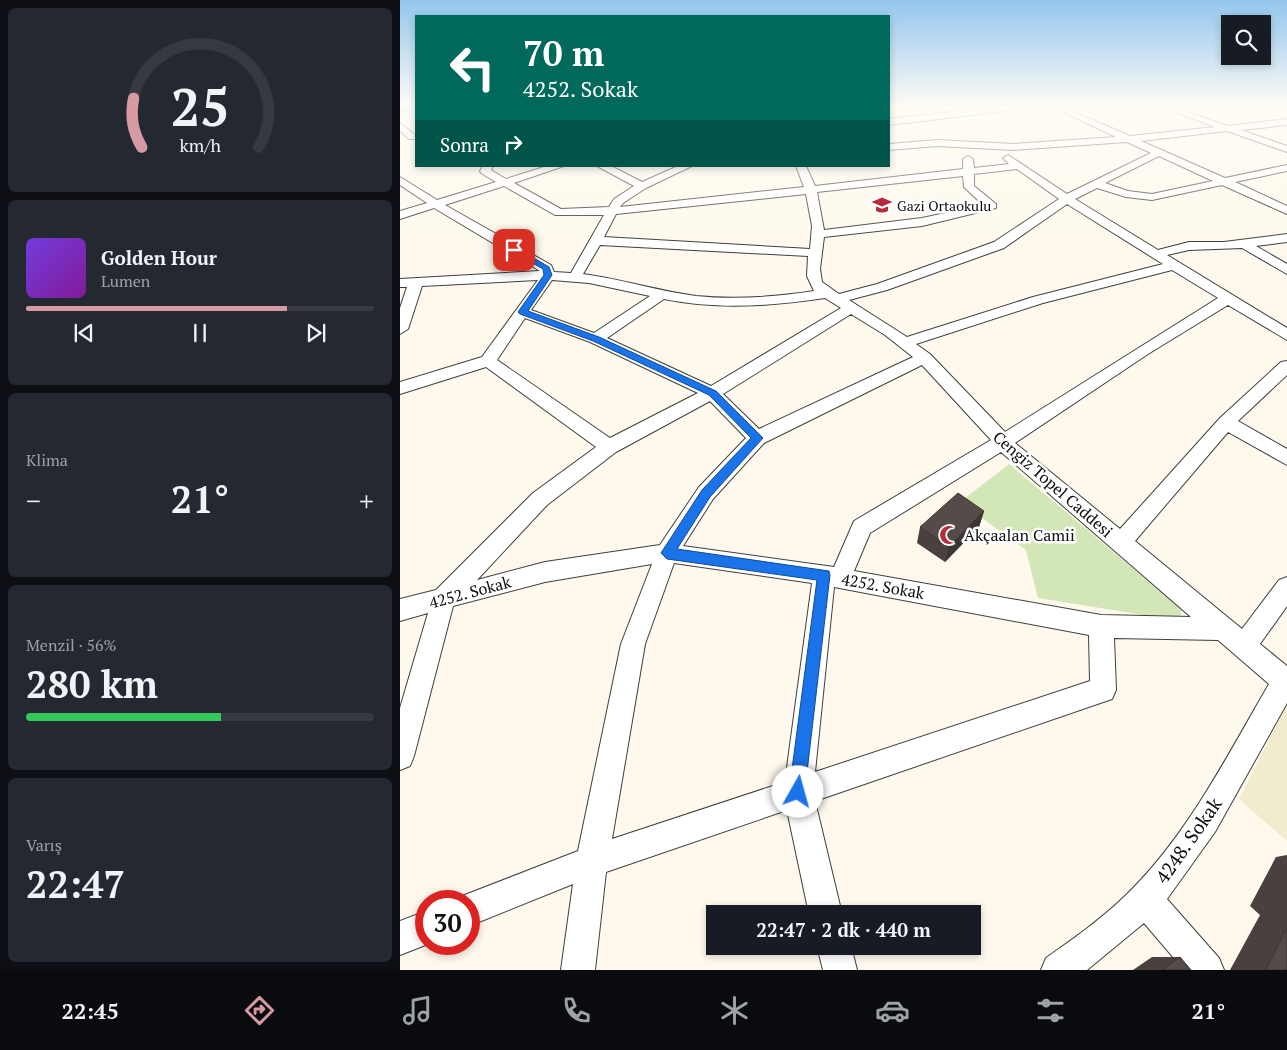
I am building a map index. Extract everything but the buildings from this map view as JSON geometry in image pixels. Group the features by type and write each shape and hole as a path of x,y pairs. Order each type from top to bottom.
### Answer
{"street":[{"path":"818,234 922,222 992,206 969,187 969,152"},
{"path":"1003,152 1019,166 1067,198 1287,335"},
{"path":"400,283 548,275 614,283 697,300 752,302 834,297 882,286 993,248 1010,239 1067,198 1159,152"},
{"path":"1161,152 1287,210"},
{"path":"487,167 485,171 559,213 633,210 1019,166"},
{"path":"400,215 556,167"},
{"path":"604,167 642,186"},
{"path":"575,277 618,201 642,186 685,167"},
{"path":"801,167 812,190 818,234 813,278 834,297"},
{"path":"1097,184 1135,196 1152,197 1287,168"},
{"path":"400,180 434,203 546,268 548,275 488,361 400,388"},
{"path":"1156,254 1189,246 1287,238"},
{"path":"596,241 643,242 816,253"},
{"path":"1243,243 1287,270"},
{"path":"905,343 976,318 1055,295 1174,265"},
{"path":"400,329 416,282"},
{"path":"596,339 662,294"},
{"path":"400,756 444,598 540,499 609,447 712,393 834,297"},
{"name":"Cengiz Topel Caddesi","path":"834,297 905,343 924,358 1003,442 1242,647 1286,682"},
{"path":"824,905 798,792 832,577 862,527 1003,442 1142,351 1227,299"},
{"path":"523,312 596,339 712,393 757,438"},
{"path":"578,970 592,861 633,644 667,553 706,493 757,438 924,358"},
{"path":"488,361 609,447"},
{"path":"1120,543 1226,422 1287,366"},
{"path":"1226,422 1287,458"},
{"name":"4252. Sokak","path":"400,610 546,572 592,563 667,553 832,577 1101,626 1221,629"},
{"path":"1242,647 1287,587"},
{"path":"480,906 592,861 1103,690 1101,626"},
{"name":"4248. Sokak","path":"1058,970 1146,899 1174,864 1223,790 1286,682"},
{"path":"1146,899 1207,970"},
{"path":"400,938 415,932"},
{"path":"836,955 840,970"}],"shaded area":[{"path":"1287,704 1287,841 1239,799"}],"green space":[{"path":"1009,464 1181,609 1181,621 1038,598 1026,550 960,502"}],"place":[{"name":"Gazi Ortaokulu","path":"882,205"},
{"name":"Akçaalan Camii","path":"949,535"}],"route":[{"path":"514,250 546,268 548,275 523,312 596,339 712,393 757,438 706,493 667,553 824,575 798,792"}]}
